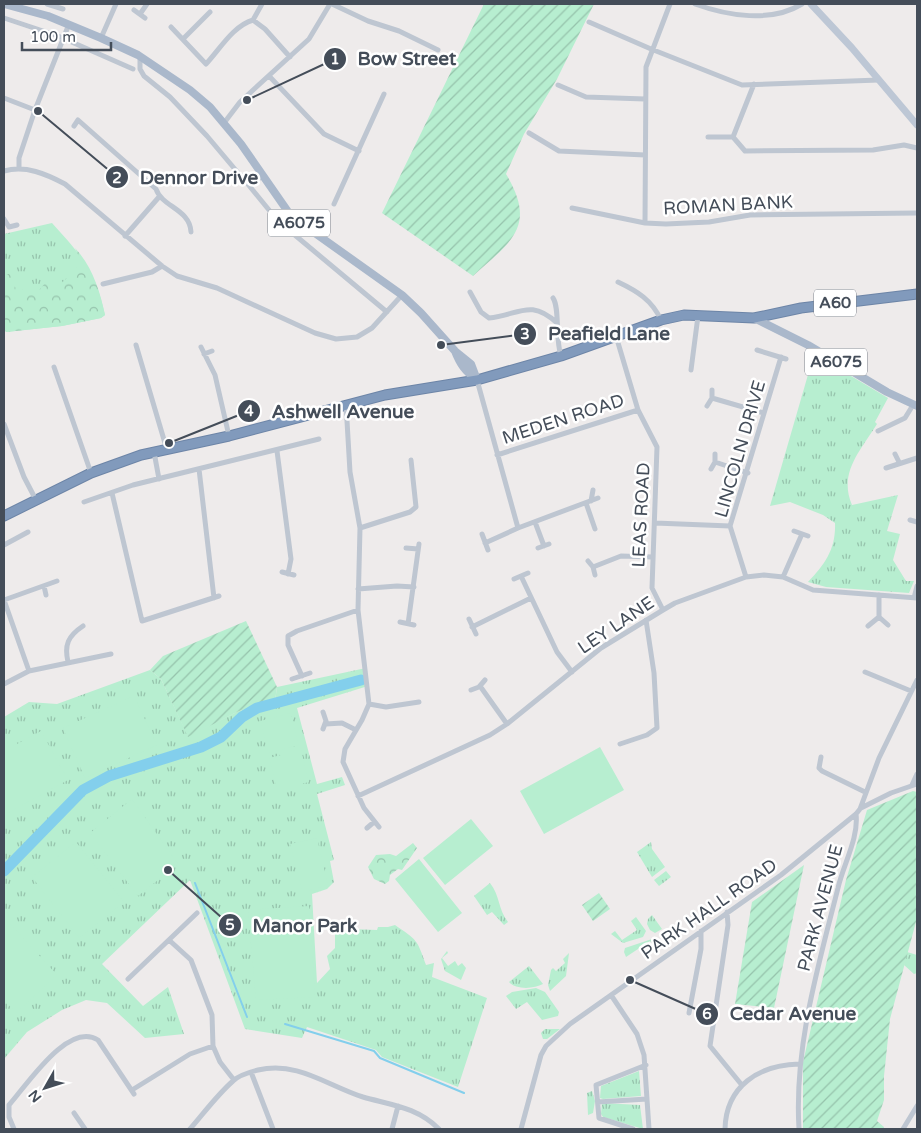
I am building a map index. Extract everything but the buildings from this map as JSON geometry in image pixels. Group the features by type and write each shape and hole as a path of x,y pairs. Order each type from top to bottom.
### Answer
{"highway":[{"name":"A60","path":"4,516 91,472 154,452 229,436 385,395 477,380 561,356 661,320 684,315 754,318 828,304 917,294"}],"main road":[{"name":"A6075","path":"4,4 69,24 101,38 140,57 190,90 224,123 284,208 301,225 402,295 427,318 455,351 471,364 477,380"},
{"name":"A6075","path":"754,318 808,345 915,406"}],"street":[{"path":"47,4 63,9"},
{"path":"101,38 116,4"},
{"path":"134,10 142,16 147,4"},
{"path":"171,27 206,64 245,22 253,20 262,4"},
{"path":"224,123 240,102 290,57 318,27 331,4 368,21 400,31 438,50"},
{"path":"646,223 646,67 651,49 670,4"},
{"path":"695,4 730,15 787,13 802,4"},
{"path":"811,4 917,124"},
{"path":"183,39 210,12"},
{"path":"4,18 64,38 133,69"},
{"path":"253,20 265,29 290,57"},
{"path":"589,22 742,85 879,80"},
{"path":"19,169 19,158 69,24"},
{"path":"140,57 140,69 144,76 184,111 278,220 387,312"},
{"path":"270,76 324,134 359,151"},
{"path":"733,137 754,84"},
{"path":"558,85 586,97 646,99"},
{"path":"334,204 384,94"},
{"path":"4,98 36,110"},
{"path":"74,126 78,120 156,189 159,197 186,217 190,223 191,232"},
{"path":"529,133 559,151 645,155"},
{"path":"708,137 733,137 745,151 872,150 904,145 917,148"},
{"path":"4,171 19,169 40,172 65,184 125,236 177,276 217,288 326,337 348,339 364,334 402,295"},
{"path":"242,177 252,181 263,177"},
{"path":"125,236 159,197"},
{"name":"ROMAN BANK","path":"572,208 646,223 709,222 750,215 917,213"},
{"path":"4,219 9,227 17,225"},
{"path":"103,284 152,272 162,266"},
{"path":"618,282 637,292 655,306 661,320"},
{"path":"470,292 481,312 489,318 532,309 544,312 557,323"},
{"path":"553,298 557,303 557,343 561,356"},
{"path":"691,370 698,316"},
{"name":"LEAS ROAD","path":"616,336 638,410 654,442 658,455 652,588 663,610"},
{"path":"136,345 167,450"},
{"path":"201,347 215,375 229,436"},
{"name":"LINCOLN DRIVE","path":"746,577 730,526 748,473 764,413 783,358 757,350"},
{"path":"204,354 212,351"},
{"path":"54,367 91,472"},
{"path":"477,380 518,528"},
{"path":"707,406 712,398 712,390"},
{"path":"712,398 764,413"},
{"path":"346,404 350,472 360,528 358,610 369,704 343,756 345,768 358,796 374,822 380,827"},
{"path":"878,431 905,418 915,406"},
{"name":"MEDEN ROAD","path":"497,455 638,410"},
{"path":"4,424 24,476 36,500"},
{"path":"84,502 158,479 277,451 319,439"},
{"path":"277,451 290,560 288,574"},
{"path":"154,452 158,479"},
{"path":"711,469 715,462 715,454"},
{"path":"895,454 898,462"},
{"path":"886,468 898,462 917,458"},
{"path":"360,528 410,512 416,508 411,460"},
{"path":"715,462 748,473"},
{"path":"412,468 420,466"},
{"path":"112,492 142,622 216,597 199,469"},
{"path":"594,490 589,502 595,529"},
{"path":"485,543 518,528 598,498"},
{"path":"910,520 917,522"},
{"path":"535,522 544,546"},
{"path":"655,523 730,526"},
{"path":"794,530 808,536"},
{"path":"4,545 28,532"},
{"path":"482,534 488,550"},
{"path":"783,577 802,534"},
{"path":"21,536 25,543"},
{"path":"406,548 418,546 408,624"},
{"path":"593,567 621,556 652,557"},
{"path":"588,561 593,567 595,575"},
{"path":"514,579 528,573"},
{"name":"LEY LANE","path":"358,796 490,735 507,724 601,648 675,603 746,577 764,575 783,577 813,590 916,598"},
{"path":"521,576 557,652 572,672"},
{"path":"29,671 4,600 57,582"},
{"path":"44,586 46,595"},
{"path":"358,589 397,586 414,587"},
{"path":"916,598 917,586"},
{"path":"879,595 879,617 888,625"},
{"path":"472,627 531,598"},
{"path":"302,676 288,645 288,636 297,631 358,610"},
{"path":"868,626 879,617"},
{"path":"469,619 476,634"},
{"path":"620,744 648,735 657,728 654,673 646,620"},
{"path":"400,622 414,625"},
{"path":"68,662 66,646 69,638 83,626"},
{"path":"4,684 29,671 111,654"},
{"path":"865,672 911,691"},
{"path":"292,679 310,674"},
{"path":"471,690 480,686 485,680"},
{"name":"PARK AVENUE","path":"799,1129 799,1064 814,985 840,880 856,829 858,811 911,691 917,683"},
{"path":"480,686 507,724"},
{"path":"369,704 386,707 419,702"},
{"path":"323,712 324,726 342,723 356,730"},
{"path":"821,757 819,768 822,771 866,792"},
{"path":"915,784 917,774"},
{"name":"PARK HALL ROAD","path":"521,1129 536,1072 546,1046 570,1024 781,875 858,811 915,784"},
{"path":"367,828 374,822"},
{"path":"727,912 710,1046 742,1084"},
{"path":"128,979 197,913"},
{"path":"689,1014 701,949 701,931"},
{"path":"169,940 191,960 212,1015 213,1046 220,1062 234,1080"},
{"path":"611,995 637,1034 646,1065 649,1129"},
{"path":"684,1006 691,1007"},
{"path":"14,1129 9,1117 9,1105 59,1048 78,1036 90,1035 98,1040 133,1092 190,1054 213,1046"},
{"path":"725,1129 728,1108 742,1084 767,1068 799,1064"},
{"path":"633,1129 599,1118 596,1085 646,1065"},
{"path":"190,1129 234,1080 251,1072 280,1067 305,1073 362,1096 423,1115 439,1129"},
{"path":"251,1072 273,1129"},
{"path":"598,1102 647,1099"},
{"path":"392,1129 398,1106"},
{"path":"903,1129 917,1106"},
{"path":"74,1113 85,1129"}],"green space":[{"path":"484,4 594,4 557,79 524,134 506,174 520,208 519,221 515,232 508,243 473,276 382,213"},
{"path":"52,223 86,264 97,286 105,315 101,318 62,326 6,332 4,328 4,234"},
{"path":"75,248 86,263 94,279 105,315 101,318 62,326 6,332 4,328 4,276 11,273 16,290 40,289 47,281 58,286 73,273 81,261"},
{"path":"814,354 888,398 875,422 877,424 853,462 848,482 848,493 852,505 898,495 887,531 900,534 893,560 906,581 914,581 909,593 826,587 808,582 820,569 828,556 834,541 835,523 823,515 790,502 770,506"},
{"path":"246,621 277,687 275,701 239,711 188,737 161,679 150,670 163,656"},
{"path":"366,668 368,686 297,708 317,784 342,777 345,785 317,794 334,860 330,861 334,882 327,889 312,894 317,983 330,969 327,956 335,948 335,932 351,933 351,929 377,930 378,927 395,925 408,934 418,945 426,965 434,963 432,977 487,998 458,1087 382,1057 376,1050 307,1027 302,1038 245,1029 190,880 102,964 143,1006 168,987 184,1034 145,1038 107,1003 86,1000 62,1010 27,1032 4,1059 4,717 29,702 57,704 150,670 161,679 188,736 239,711 275,701 277,687"},
{"path":"134,696 157,745 85,778 63,728"},
{"path":"291,713 299,745 268,753 260,721"},
{"path":"41,731 68,780 4,815 4,751"},
{"path":"600,747 624,790 544,834 520,791"},
{"path":"301,750 309,782 277,790 269,758"},
{"path":"913,791 917,792 917,918 890,1019 884,1076 884,1100 877,1121 884,1127 883,1129 803,1129 803,1062 846,880 867,810"},
{"path":"132,799 178,864 138,896 90,833"},
{"path":"471,819 493,846 445,885 423,858"},
{"path":"317,838 328,885 302,892 290,844"},
{"path":"76,842 124,902 79,938 32,877"},
{"path":"651,842 652,849 665,867 652,877 637,852"},
{"path":"413,843 417,848 402,870 398,869 390,875 389,881 385,884 374,879 368,867 376,855 390,854 396,856"},
{"path":"419,859 462,913 438,932 395,879"},
{"path":"804,865 774,1008 735,1004 752,902"},
{"path":"666,871 671,877 659,886 654,880"},
{"path":"490,883 496,892 502,913 508,922 504,925 492,912 487,915 474,896"},
{"path":"599,893 610,909 593,921 582,905"},
{"path":"309,906 315,997 256,1000 248,910"},
{"path":"652,915 662,929 655,933 650,930 647,924 648,919"},
{"path":"4,917 57,975 16,1013 4,1000"},
{"path":"636,917 646,931 643,937 623,943 611,934 615,931 622,940 637,930 631,921"},
{"path":"652,939 653,944 650,941 626,957 625,948"},
{"path":"447,951 448,953 442,958 448,966 455,961 458,966 462,963 466,968 461,980 445,971 441,959"},
{"path":"907,952 917,955 917,973 914,974 904,965"},
{"path":"569,953 566,976 550,991 548,985 551,970 553,968 556,971 565,963 563,959"},
{"path":"529,966 543,984 525,988 512,985 509,982"},
{"path":"536,988 545,992 559,1012 558,1016 542,1020 527,1002 516,1009 506,996 512,992"},
{"path":"545,1029 560,1029 547,1039 543,1039 541,1033"},
{"path":"639,1071 641,1096 600,1098 601,1086"},
{"path":"592,1091 595,1101 593,1113 588,1115 587,1093"},
{"path":"602,1103 640,1105 643,1129 603,1117 601,1114"}],"waterway":[{"path":"4,871 83,790 109,776 201,747 221,737 242,717 257,708 361,680"},
{"path":"195,883 247,1017"},
{"path":"285,1024 374,1051 380,1058 464,1093"}],"place":[{"name":"Bow Street","path":"247,100"},
{"name":"Dennor Drive","path":"38,111"},
{"name":"Peafield Lane","path":"441,345"},
{"name":"Ashwell Avenue","path":"169,443"},
{"name":"Manor Park","path":"168,870"},
{"name":"Cedar Avenue","path":"630,980"}]}
